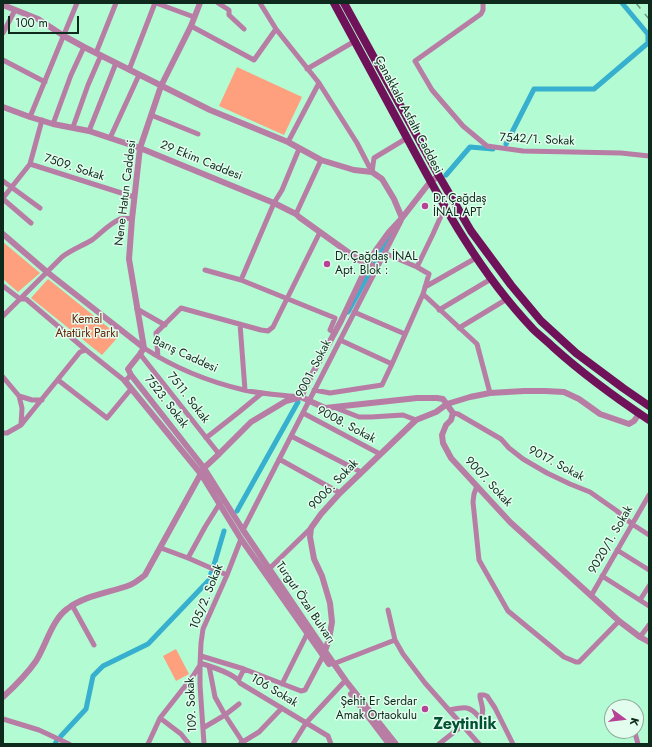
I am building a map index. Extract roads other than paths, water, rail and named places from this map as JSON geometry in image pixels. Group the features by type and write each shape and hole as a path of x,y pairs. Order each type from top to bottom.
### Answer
{"highway":[{"name":"Çanakkale Asfaltı Caddesi","path":"334,3 430,182 476,258 491,279 534,330 570,362 649,420"},
{"name":"Çanakkale Asfaltı Caddesi","path":"344,3 471,231 511,285 542,321 576,353 622,388 649,406"}],"street":[{"path":"30,117 77,3"},
{"path":"73,127 116,3"},
{"path":"129,70 155,3 194,17"},
{"name":"Nene Hatun Caddesi","path":"144,348 129,259 140,148 161,86 200,3"},
{"path":"218,3 229,10 229,15 244,29"},
{"path":"260,3 276,29 319,83 357,143 372,172 382,179 394,199 402,218"},
{"name":"7542/1. Sokak","path":"482,3 483,10 481,14 415,61 432,90 464,126 487,146 523,151 621,153 649,156"},
{"path":"3,5 38,19 84,47 210,110 288,142 321,160 354,170 372,172"},
{"path":"3,33 15,10"},
{"path":"190,26 254,60 276,29"},
{"path":"307,69 355,41"},
{"path":"53,124 84,47"},
{"path":"3,60 45,82"},
{"path":"89,131 116,63"},
{"path":"110,138 139,75"},
{"path":"288,142 319,83"},
{"name":"29 Ekim Caddesi","path":"3,107 53,124 89,131 140,148 274,203 296,214 359,260 377,268"},
{"path":"151,115 198,134"},
{"path":"31,223 3,199 30,164 42,120"},
{"path":"372,172 374,158 407,138"},
{"path":"242,280 274,203 282,190 300,149"},
{"path":"296,214 321,160"},
{"name":"7509. Sokak","path":"30,164 134,197"},
{"path":"301,397 376,250 430,182 439,176"},
{"path":"3,181 40,208"},
{"path":"417,267 445,207"},
{"name":"9001. Sokak","path":"243,530 402,218"},
{"path":"3,316 69,252 86,243 120,219 132,219"},
{"path":"158,357 156,333 181,308 268,331 273,327 320,232"},
{"name":"Barış Caddesi","path":"3,234 47,272 144,348 158,357 218,382 245,390 301,397"},
{"path":"314,390 330,393 382,385 423,294 429,274 417,267 384,253"},
{"path":"425,287 476,258"},
{"path":"205,270 242,280 335,318 330,330 334,333"},
{"path":"439,310 491,279"},
{"path":"3,286 20,299 26,299 125,381 131,375"},
{"path":"423,294 477,344 490,393"},
{"path":"460,328 507,299"},
{"path":"137,309 164,325"},
{"path":"354,312 405,334"},
{"path":"240,324 245,390"},
{"path":"340,340 392,364"},
{"name":"7523. Sokak","path":"144,348 128,369 131,375 204,468"},
{"path":"3,433 7,433 21,425 80,352 86,350"},
{"name":"7511. Sokak","path":"140,354 219,454"},
{"path":"3,377 19,396 22,408 21,425"},
{"path":"58,380 107,418 131,389"},
{"name":"Turgut Özal Bulvarı","path":"125,381 201,474 241,539 307,634 333,664 388,741"},
{"path":"336,408 359,417 403,415 416,420 436,412 447,404 470,397 490,393 545,391 564,392 579,399 600,414 629,424 634,421 639,414"},
{"path":"206,438 262,392"},
{"path":"19,396 32,400 42,400"},
{"path":"3,697 35,662 54,625 66,609 79,601 131,585 145,576 204,468 251,422 286,401 301,397 325,408 418,398 437,398 443,399 453,413"},
{"name":"9008. Sokak","path":"303,413 380,454"},
{"name":"9007. Sokak","path":"453,413 451,420 446,425 442,435 443,443 451,458 510,522 619,621 649,642"},
{"name":"9017. Sokak","path":"453,413 458,414 500,440 523,459 547,473 590,492 649,535"},
{"name":"9006. Sokak","path":"324,654 330,639 332,622 330,603 322,576 314,560 310,537 311,528 321,514 361,472 416,420"},
{"path":"291,436 361,472"},
{"path":"279,459 340,494"},
{"name":"Turgut Özal Bulvarı","path":"204,468 343,683 388,741 396,744"},
{"path":"478,486 474,494 473,502 479,560 508,611 564,657 576,662 579,662 619,621"},
{"name":"9020/1. Sokak","path":"591,596 632,524 647,501 649,495"},
{"path":"188,558 220,503"},
{"path":"269,569 311,528"},
{"path":"241,539 243,530"},
{"name":"105/2. Sokak","path":"148,744 160,718 193,676 200,664 201,642 204,629 241,539"},
{"path":"161,548 227,575"},
{"path":"617,550 649,570"},
{"path":"602,576 649,606"},
{"path":"640,600 649,586"},
{"path":"72,605 94,645"},
{"path":"388,610 395,640 403,654 425,683 479,744"},
{"path":"640,637 649,625"},
{"path":"282,684 307,634"},
{"path":"333,664 395,640"},
{"path":"201,656 244,669 300,691 305,690 324,654"},
{"name":"106 Sokak","path":"200,664 209,666 239,679 240,683 328,736 331,744"},
{"name":"109. Sokak","path":"200,664 204,744"},
{"path":"209,666 215,697 242,743 259,732 282,708"},
{"path":"239,679 244,669"},
{"path":"293,744 306,722 343,683"},
{"path":"449,710 469,708 474,710 479,717 481,717 483,711 480,695 482,694 487,696 495,708 513,744"},
{"path":"203,728 225,715 239,704"},
{"path":"160,718 181,734 189,744"},
{"path":"3,719 39,730 68,744"},
{"path":"439,744 463,725"}],"waterway":[{"path":"622,3 648,33"},
{"path":"506,144 534,89 594,89 648,43 647,33"},
{"path":"446,175 470,147 493,149"},
{"path":"375,262 392,232"},
{"path":"348,312 371,270"},
{"path":"237,511 298,402"},
{"path":"214,565 224,531"},
{"path":"61,736 86,709 93,676 103,666 148,644 210,579 211,573"}],"railway":[{"path":"636,3 649,19"}],"place":[{"name":"Dr.Çağdaş İNAL APT","path":"425,206"},
{"name":"Dr.Çağdaş İNAL Apt. Blok :","path":"327,264"},
{"name":"Şehit Er Serdar Amak Ortaokulu","path":"425,709"}],"district":[{"name":"Zeytinlik","path":"465,725"}],"park label":[{"name":"Kemal Atatürk Parkı","path":"87,327"}]}
